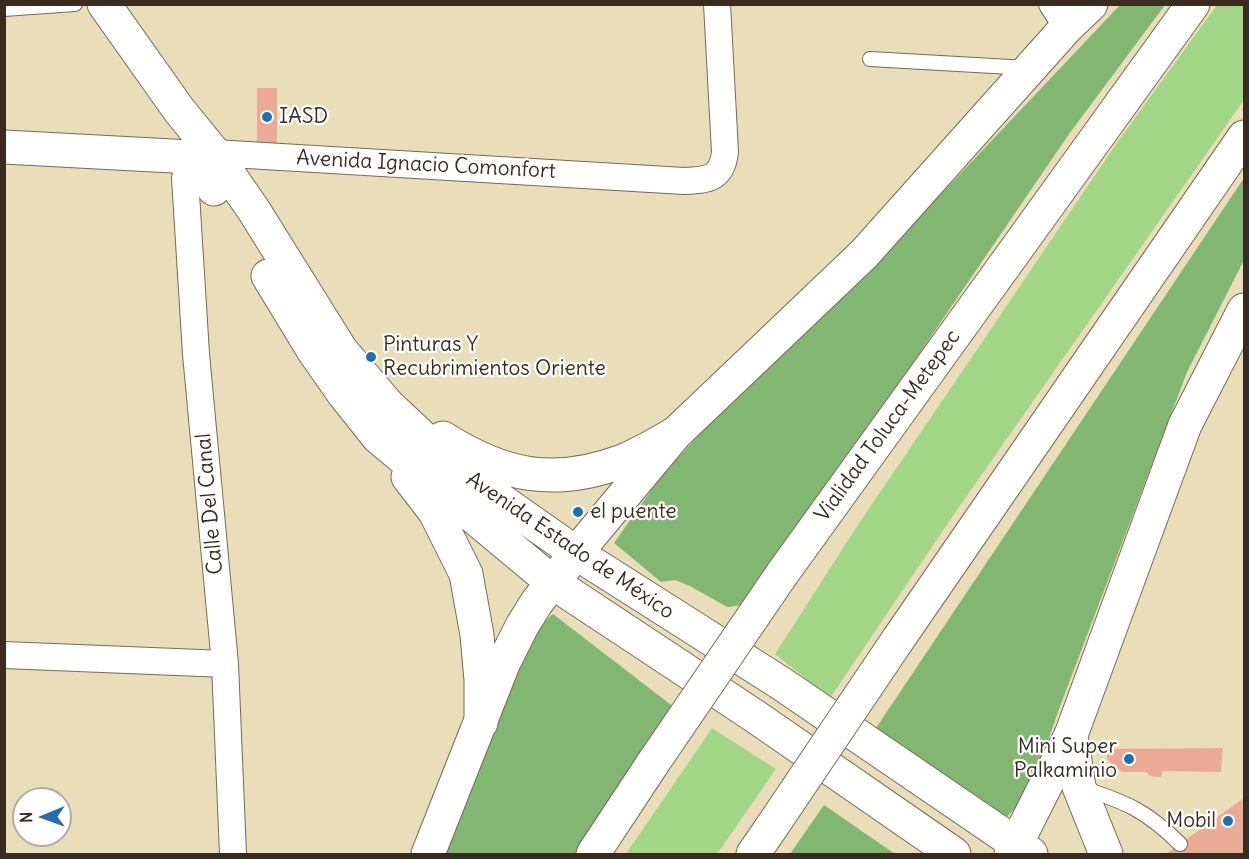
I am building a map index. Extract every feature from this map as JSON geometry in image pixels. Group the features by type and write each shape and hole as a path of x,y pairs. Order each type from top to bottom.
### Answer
{"main road":[{"path":"104,4 179,110 206,157"},
{"path":"428,855 504,662 522,626 552,582 676,434 864,254 1030,69 1060,16 1091,4"},
{"name":"Vialidad Toluca-Metepec","path":"592,855 782,574 1193,4"},
{"path":"152,156 168,149 174,141 179,110"},
{"path":"753,855 897,641 1245,137"},
{"name":"Avenida Ignacio Comonfort","path":"4,147 206,157"},
{"name":"Avenida Estado de México","path":"206,157 253,209 341,350 388,405 458,470 576,553 782,684 1020,851"},
{"name":"Avenida Estado de México","path":"206,157 313,351 378,437 552,582 756,717 954,855"},
{"path":"1020,851 1071,735 1185,425 1245,310"},
{"path":"388,405 464,452 507,470 537,475 569,475 595,469 623,460 676,434"},
{"path":"378,437 435,512 466,574 477,635 481,680 481,724"},
{"path":"1071,735 1079,787 1106,855"}],"street":[{"name":"Avenida Ignacio Comonfort","path":"206,157 684,181 702,180 719,172 724,162 717,4"},
{"name":"Calle Del Canal","path":"206,157 187,170 186,190 196,354 225,664 232,855"},
{"path":"4,655 225,664"}],"lane":[{"path":"4,9 75,4"},
{"path":"870,59 1030,69"},
{"path":"1079,787 1108,796 1143,812 1180,844"}],"green space":[{"path":"1120,5 1165,5 1069,134 842,467 744,605 727,607 675,580 661,582 614,543 662,475 711,422 943,192"},
{"path":"1217,5 1244,5 1244,100 959,507 830,698 775,654 858,525 1119,140"},
{"path":"1244,178 1244,260 1187,372 1038,770 1022,801 1000,824 876,728"},
{"path":"553,614 675,708 576,854 446,854 520,662 540,626"},
{"path":"712,728 776,769 717,854 626,854"},
{"path":"824,805 895,854 790,854"}],"building":[{"name":"IASD","path":"257,88 277,88 277,146 257,146"},
{"path":"1223,748 1221,772 1163,771 1161,777 1156,777 1146,772 1123,772 1114,768 1107,758 1107,749"},
{"name":"Mobil","path":"1244,798 1244,854 1166,854 1180,844"}],"place":[{"name":"IASD","path":"267,117"},
{"name":"Pinturas Y Recubrimientos Oriente","path":"371,357"},
{"name":"el puente","path":"578,512"},
{"name":"Mini Super Palkaminio","path":"1129,759"},
{"name":"Mobil","path":"1228,821"}]}
